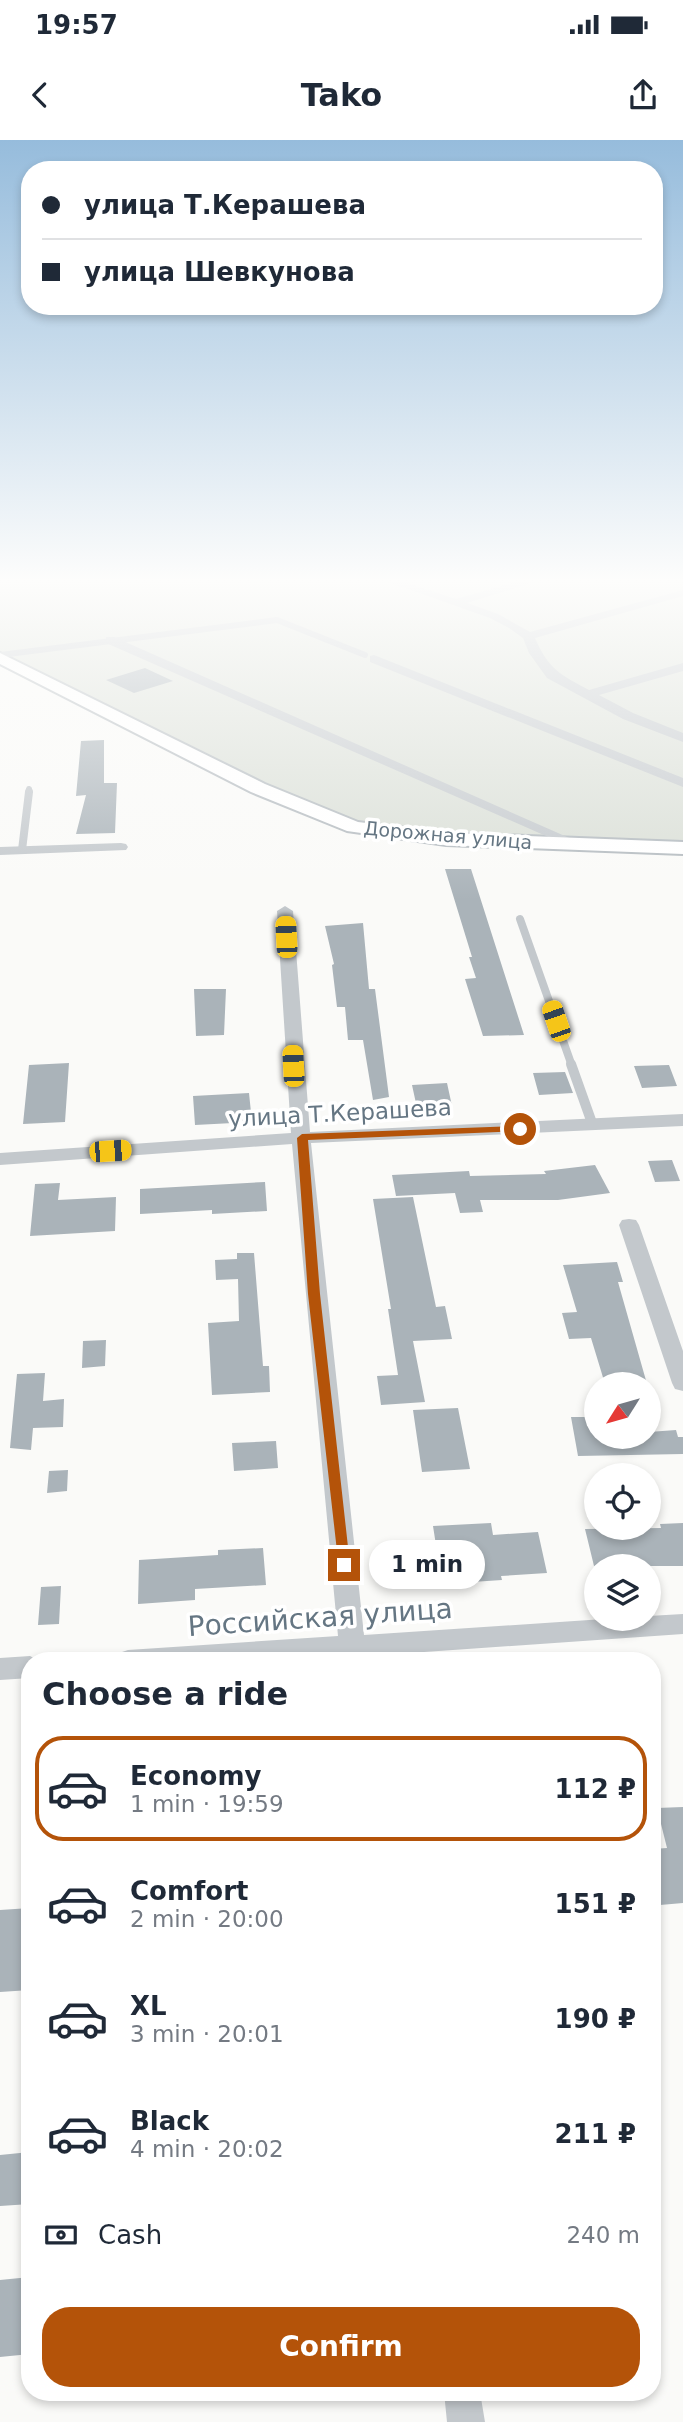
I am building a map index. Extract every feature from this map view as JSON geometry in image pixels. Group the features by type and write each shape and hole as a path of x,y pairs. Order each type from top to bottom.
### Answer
{"street":[{"name":"Дорожная улица","path":"58,686 258,788 339,822 406,835 683,848"},
{"path":"216,686 576,844"},
{"path":"443,686 683,783"},
{"path":"571,686 628,716 683,738"},
{"path":"586,695 615,686"},
{"path":"0,851 121,847"},
{"path":"285,912 295,1092 302,1138 314,1294 354,1652"},
{"name":"улица Т.Керашева","path":"0,1159 302,1138 683,1120"},
{"path":"629,1225 683,1383"},
{"name":"Российская улица","path":"366,1652 683,1625"},
{"path":"0,1669 21,1668"},
{"path":"463,2401 466,2422"}],"lane":[{"path":"22,850 29,789"},
{"path":"520,919 592,1123"}],"shaded area":[{"path":"60,686 683,686 683,848 446,839 354,827"}],"building":[{"path":"120,686 155,686 134,693"},
{"path":"104,740 104,783 117,783 115,833 76,834 86,795 76,796 81,741"},
{"path":"445,869 471,869 524,1035 483,1036 465,979 476,978 469,957 472,957"},
{"path":"363,923 369,989 375,989 389,1097 373,1100 363,1040 348,1040 345,1007 337,1007 334,964 325,926"},
{"path":"194,989 226,989 224,1035 196,1036"},
{"path":"69,1063 65,1122 23,1124 29,1065"},
{"path":"669,1065 677,1086 642,1088 634,1066"},
{"path":"565,1072 573,1093 539,1095 533,1073"},
{"path":"447,1083 452,1106 417,1108 412,1085"},
{"path":"249,1093 252,1122 195,1125 193,1096"},
{"path":"672,1160 680,1181 655,1182 648,1161"},
{"path":"595,1165 610,1193 558,1200 480,1200 483,1212 460,1213 455,1193 396,1196 392,1175 469,1171 470,1176 546,1174 544,1171"},
{"path":"265,1182 267,1211 212,1214 212,1210 140,1214 140,1189"},
{"path":"60,1183 58,1200 116,1197 115,1231 30,1236 35,1184"},
{"path":"413,1197 436,1307 445,1306 452,1339 413,1341 425,1402 381,1405 377,1376 398,1375 388,1309 391,1309 373,1199"},
{"path":"237,1253 254,1253 263,1366 269,1366 270,1392 212,1395 208,1323 239,1321 238,1279 216,1280 215,1260 237,1259"},
{"path":"617,1262 623,1282 618,1282 644,1372 601,1372 591,1338 569,1339 562,1313 577,1312 563,1265"},
{"path":"106,1340 105,1366 82,1368 83,1341"},
{"path":"45,1373 43,1401 64,1399 63,1427 33,1428 31,1450 10,1448 17,1374"},
{"path":"458,1408 470,1469 422,1472 413,1410"},
{"path":"571,1417 584,1417 584,1449 662,1449 662,1431 676,1430 678,1437 683,1437 683,1454 578,1456"},
{"path":"276,1441 278,1468 234,1471 232,1443"},
{"path":"68,1470 67,1491 47,1493 49,1471"},
{"path":"491,1523 493,1535 538,1532 547,1573 501,1576 502,1580 442,1584 433,1526"},
{"path":"683,1523 683,1566 661,1566 661,1554 591,1554 588,1540 661,1540 661,1524"},
{"path":"263,1548 266,1585 195,1589 195,1600 138,1604 139,1560 218,1555 218,1550"},
{"path":"61,1586 59,1624 38,1625 41,1587"},
{"path":"683,1807 683,1903 661,1905 661,1848 667,1848 661,1824 661,1808"},
{"path":"21,1909 21,1991 0,1992 0,1910"},
{"path":"21,2153 21,2205 0,2206 0,2155"},
{"path":"21,2278 21,2355 0,2357 0,2280"}],"route":[{"path":"344,1565 314,1294 302,1138 520,1129"}]}
